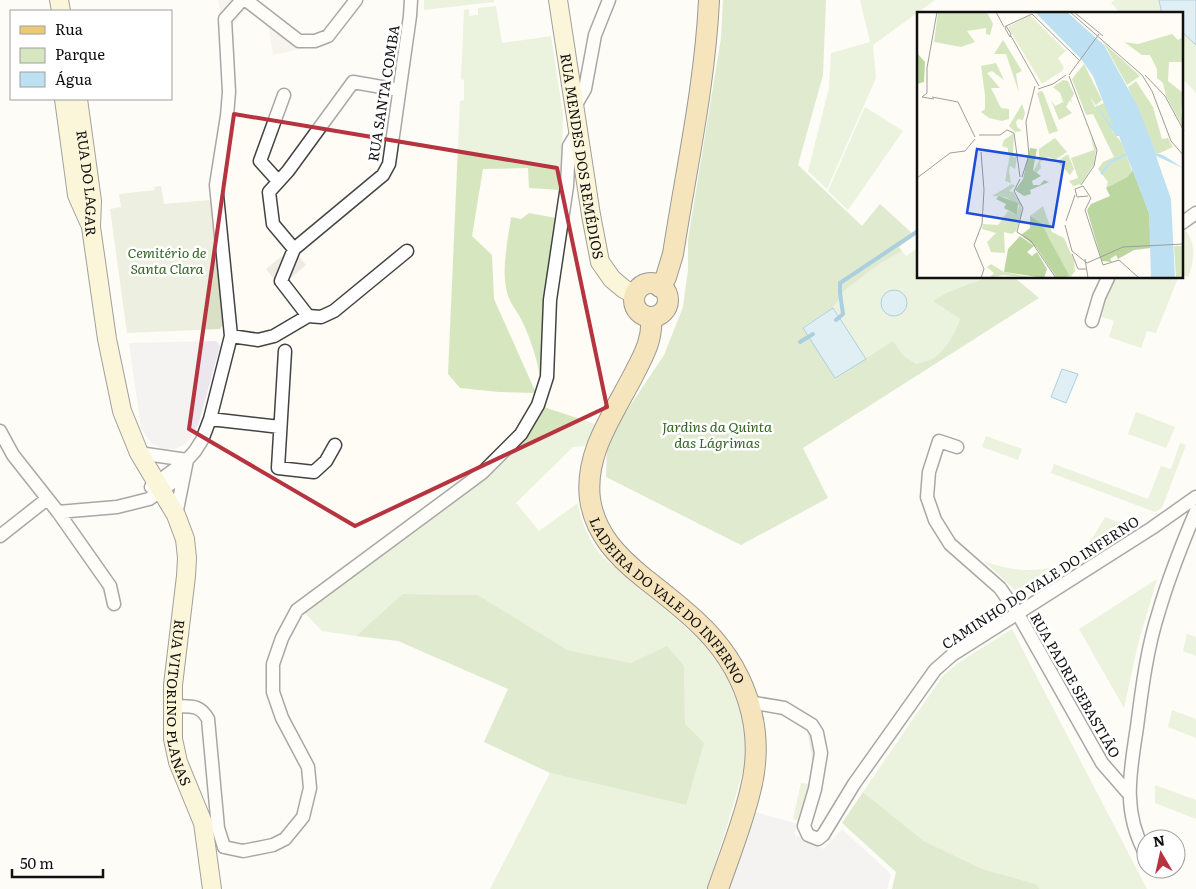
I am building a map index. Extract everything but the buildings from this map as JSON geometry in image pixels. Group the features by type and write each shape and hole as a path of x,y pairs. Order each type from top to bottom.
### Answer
{"main road":[{"path":"660,286 666,277 673,254 701,80 708,29 709,0"},
{"path":"652,283 660,286 667,297 666,306 661,314 650,317 643,315 636,308 635,295 641,286 646,284 652,283"},
{"name":"LADEIRA DO VALE DO INFERNO","path":"650,317 651,330 644,354 605,427 594,452 590,476 590,499 595,519 604,538 622,560 698,622 724,651 738,674 749,702 755,732 755,762 750,792 718,889"}],"street":[{"path":"244,0 300,41 315,41 328,36 356,0"},
{"name":"RUA VITORINO PLANAS","path":"176,514 187,460 196,451 210,419 231,336 216,185 229,92 225,19 244,0"},
{"name":"RUA SANTA COMBA","path":"308,316 281,282 294,249 383,175 389,164 411,0"},
{"name":"RUA MENDES DOS REMÉDIOS","path":"558,0 600,262 612,279 635,295"},
{"path":"574,108 585,89 595,35 609,0"},
{"path":"294,249 273,224 269,192 288,171 353,82 399,90"},
{"path":"278,181 260,161 284,96"},
{"name":"RUA DO LAGAR","path":"72,102 92,201 91,227"},
{"path":"173,706 196,708 204,711 208,719 218,828 224,846 243,851 273,846 285,839 303,817 310,788 308,767 282,718 273,692 273,664 282,638 297,610 482,473 521,434 538,405 547,377 550,300 567,186 569,146 578,131"},
{"path":"1184,222 1196,213"},
{"name":"RUA VITORINO PLANAS","path":"91,227 108,348 122,411 139,453 176,514 185,539 187,558 176,658 173,739 178,762 203,823 212,889"},
{"path":"231,336 258,340 274,336 308,316 321,317 334,311 407,252"},
{"path":"1092,321 1099,297 1108,279"},
{"path":"285,351 278,468 314,472 326,461 335,444"},
{"path":"210,419 280,427"},
{"path":"0,431 12,455 58,512 110,586 114,604"},
{"name":"RUA PADRE SEBASTIÃO","path":"958,447 939,441 929,472 928,497 934,520 950,544 1000,588 1018,614 1102,763 1129,794"},
{"path":"139,453 187,460"},
{"path":"159,486 187,460"},
{"path":"58,512 117,507 132,503 159,486 183,475"},
{"name":"CAMINHO DO VALE DO INFERNO","path":"749,702 784,708 804,718 812,725 820,742 821,753 815,789 804,826 808,836 818,839 823,836 854,784 935,670 952,655 1196,498"},
{"path":"0,536 47,499"},
{"path":"1136,834 1131,816 1129,794 1142,688 1158,613 1196,511"}],"highlighted area":[{"path":"234,114 557,168 607,407 355,526 189,429"}],"shaded area":[{"path":"218,0 255,0 232,25 220,15"},
{"path":"268,24 313,46 273,55"},
{"path":"292,248 306,265 280,287 266,269"},
{"path":"216,341 220,346 199,422 193,436 185,444 175,449 163,449 151,443 141,428 129,343"},
{"path":"755,812 798,824 794,834 824,849 842,829 891,874 887,889 729,889"}],"green space":[{"path":"424,0 494,0 494,2 424,10"},
{"name":"Jardins da Quinta das Lágrimas","path":"723,0 826,0 823,75 798,165 862,226 880,204 914,235 899,247 902,251 878,265 845,290 833,308 803,327 835,378 893,341 903,355 916,364 937,356 949,341 960,319 933,301 948,292 982,279 1016,279 1039,298 803,448 828,498 741,545 606,477 607,444 664,355 683,307 688,270 688,240 721,38"},
{"path":"860,0 935,0 873,45 876,78 827,189 808,171 829,88 831,53 870,42"},
{"path":"1115,0 1196,0 1196,93 1184,80 1184,12 1119,12 1111,3"},
{"path":"496,6 502,43 551,36 563,115 561,190 529,188 528,168 483,169 472,236 492,255 494,299 536,393 460,388 448,374 460,101 464,100 464,80 461,79 464,10 469,9 469,16 478,15 478,8"},
{"path":"865,107 903,131 848,210 828,191"},
{"name":"Cemitério de Santa Clara","path":"161,186 164,204 210,200 223,324 220,329 127,333 110,209 121,207 119,194 155,190 154,187"},
{"path":"529,213 556,218 544,298 542,375 540,375 526,329 508,296 505,284 506,255 511,217 521,219"},
{"path":"1184,230 1189,235 1193,246 1193,258 1188,277 1184,276"},
{"path":"917,249 917,279 982,279 948,292 934,301 960,319 953,336 937,356 916,364 903,355 893,341 866,359 833,308 845,290 878,265 902,251 906,256"},
{"path":"1115,279 1178,279 1156,333 1147,331 1141,348 1109,337 1114,321 1099,316 1106,295"},
{"path":"544,407 595,424 585,446 573,447 516,503 539,531 578,503 586,530 600,554 700,641 720,667 735,697 740,712 745,745 743,766 733,807 707,889 490,889 550,773 686,805 684,666 631,663 566,650 478,595 402,594 356,636 322,631 305,613 486,478 526,438"},
{"path":"1136,412 1175,427 1166,448 1128,434"},
{"path":"986,436 1022,449 1018,460 982,447"},
{"path":"1180,443 1186,445 1162,508 1155,512 1051,473 1054,464 1148,499 1161,466 1171,469"},
{"path":"1105,517 1132,527 1025,595 1020,595 984,561 1021,570 1046,569 1058,565 1070,560 1084,548"},
{"path":"1157,579 1138,644 1124,708 1079,629"},
{"path":"402,594 478,595 567,650 631,663 667,646 684,666 685,724 704,743 686,805 550,773 484,742 508,689 398,641 356,636"},
{"path":"1012,629 1136,868 1136,879 1142,879 1147,889 1040,889 1036,884 982,869 924,841 863,792 942,677 958,663"},
{"path":"1187,634 1196,637 1196,656 1183,651"},
{"path":"1172,710 1196,719 1196,738 1168,727"},
{"path":"810,729 814,754 813,776 800,821 793,819 801,783 808,784 813,765 808,734"},
{"path":"1155,785 1196,800 1196,819 1155,803"},
{"path":"863,792 924,841 982,869 1036,884 1040,889 892,889 896,872 842,823"}],"water":[{"path":"1159,0 1196,0 1196,45 1184,34 1184,12 1162,12"},
{"path":"894,290 903,294 907,303 903,312 894,316 885,312 881,303 885,294"},
{"path":"833,308 866,359 835,378 803,328"},
{"path":"1062,369 1078,374 1066,403 1051,397"}],"waterway":[{"path":"836,320 843,314 840,283 917,232"},
{"path":"800,342 813,334"}]}
